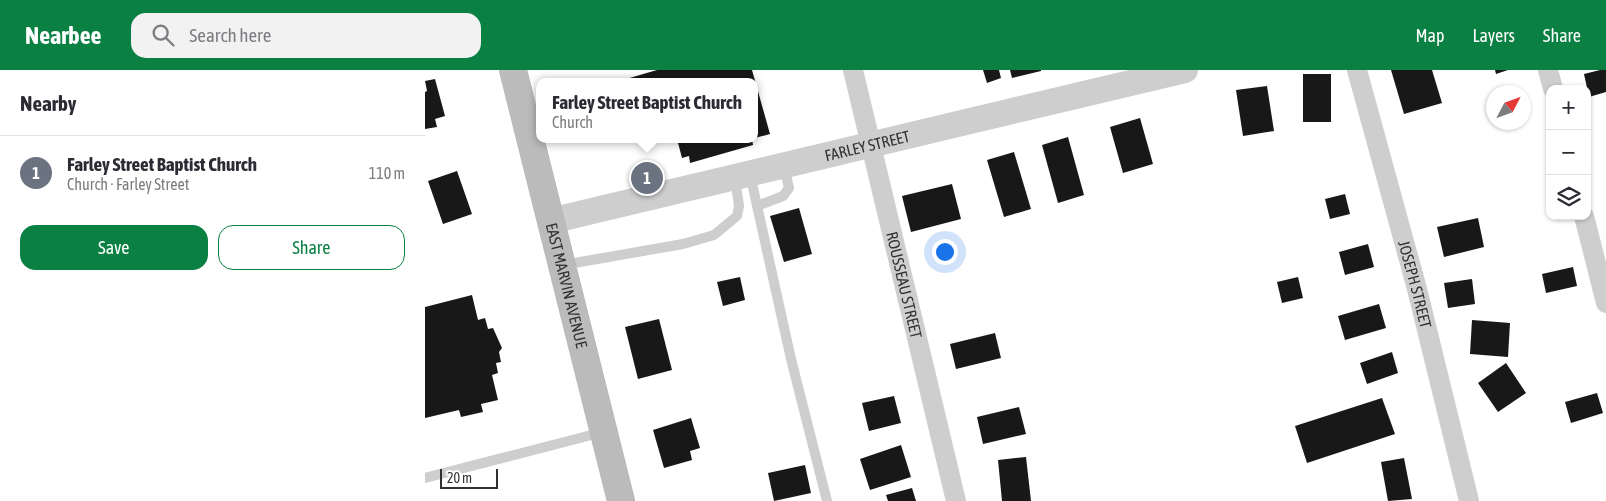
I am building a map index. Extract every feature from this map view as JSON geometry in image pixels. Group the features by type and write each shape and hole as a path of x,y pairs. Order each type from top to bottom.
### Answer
{"main road":[{"name":"EAST MARVIN AVENUE","path":"518,71 551,221 621,501"}],"street":[{"name":"ROUSSEAU STREET","path":"853,70 956,501"},
{"name":"JOSEPH STREET","path":"1357,70 1417,289 1469,501"},
{"path":"1548,70 1552,85"},
{"name":"FARLEY STREET","path":"551,221 742,174 784,166 871,143 955,126 1169,72"},
{"path":"1585,220 1606,303"}],"lane":[{"path":"757,206 783,196 789,188 784,166"},
{"path":"742,174 757,206 791,359 827,501"},
{"path":"562,265 626,255 713,235 737,216 742,174"},
{"path":"425,478 604,432"}],"building":[{"path":"657,70 752,70 754,78 630,78"},
{"path":"983,70 999,70 1001,78 987,83"},
{"path":"1010,70 1041,70 1041,71 1012,78"},
{"path":"1391,70 1432,70 1442,103 1404,114"},
{"path":"1495,70 1508,70 1496,74"},
{"path":"1606,70 1606,92 1591,96 1591,85 1586,85 1584,74"},
{"path":"1303,74 1331,74 1331,122 1303,122"},
{"path":"435,79 445,116 435,119 437,127 425,129 425,92 427,91 425,81"},
{"path":"1267,86 1274,131 1243,136 1236,90"},
{"path":"758,91 770,134 758,137"},
{"path":"1140,118 1153,164 1123,173 1110,127"},
{"path":"1068,137 1084,195 1058,203 1042,145"},
{"path":"678,143 753,143 753,145 690,163 689,156 682,158"},
{"path":"1014,152 1031,209 1004,217 987,160"},
{"path":"457,171 472,214 443,224 428,181"},
{"path":"952,184 961,219 911,232 902,196"},
{"path":"1345,194 1350,214 1330,219 1325,199"},
{"path":"799,208 812,254 784,262 770,216"},
{"path":"1478,218 1484,247 1444,257 1437,227"},
{"path":"1368,244 1374,267 1345,275 1339,252"},
{"path":"1573,267 1577,286 1546,293 1542,274"},
{"path":"740,277 745,300 723,306 717,282"},
{"path":"1298,277 1303,298 1282,303 1277,282"},
{"path":"1472,279 1475,304 1448,308 1444,283"},
{"path":"472,295 478,320 485,318 488,329 493,328 502,348 499,352 501,362 496,363 498,373 492,375 498,400 481,404 483,412 461,417 459,410 425,418 425,307"},
{"path":"1379,304 1386,328 1345,340 1338,316"},
{"path":"659,319 672,370 638,379 625,327"},
{"path":"1472,320 1510,323 1508,357 1470,354"},
{"path":"995,333 1001,358 956,369 950,344"},
{"path":"1392,352 1398,373 1367,384 1360,363"},
{"path":"1506,363 1526,393 1498,412 1478,383"},
{"path":"1597,393 1603,413 1571,423 1565,402"},
{"path":"894,396 901,423 869,431 862,403"},
{"path":"1382,398 1395,434 1307,463 1295,426"},
{"path":"1019,407 1026,434 983,444 977,417"},
{"path":"691,418 700,448 690,451 692,460 664,468 653,430"},
{"path":"901,445 911,477 870,490 860,459"},
{"path":"1026,457 1031,501 1002,501 998,460"},
{"path":"1404,458 1412,499 1388,501 1381,462"},
{"path":"805,465 811,493 774,501 768,473"},
{"path":"912,488 916,501 888,501 886,495"}],"place":[{"name":"Farley Street Baptist Church","path":"647,178"}]}
